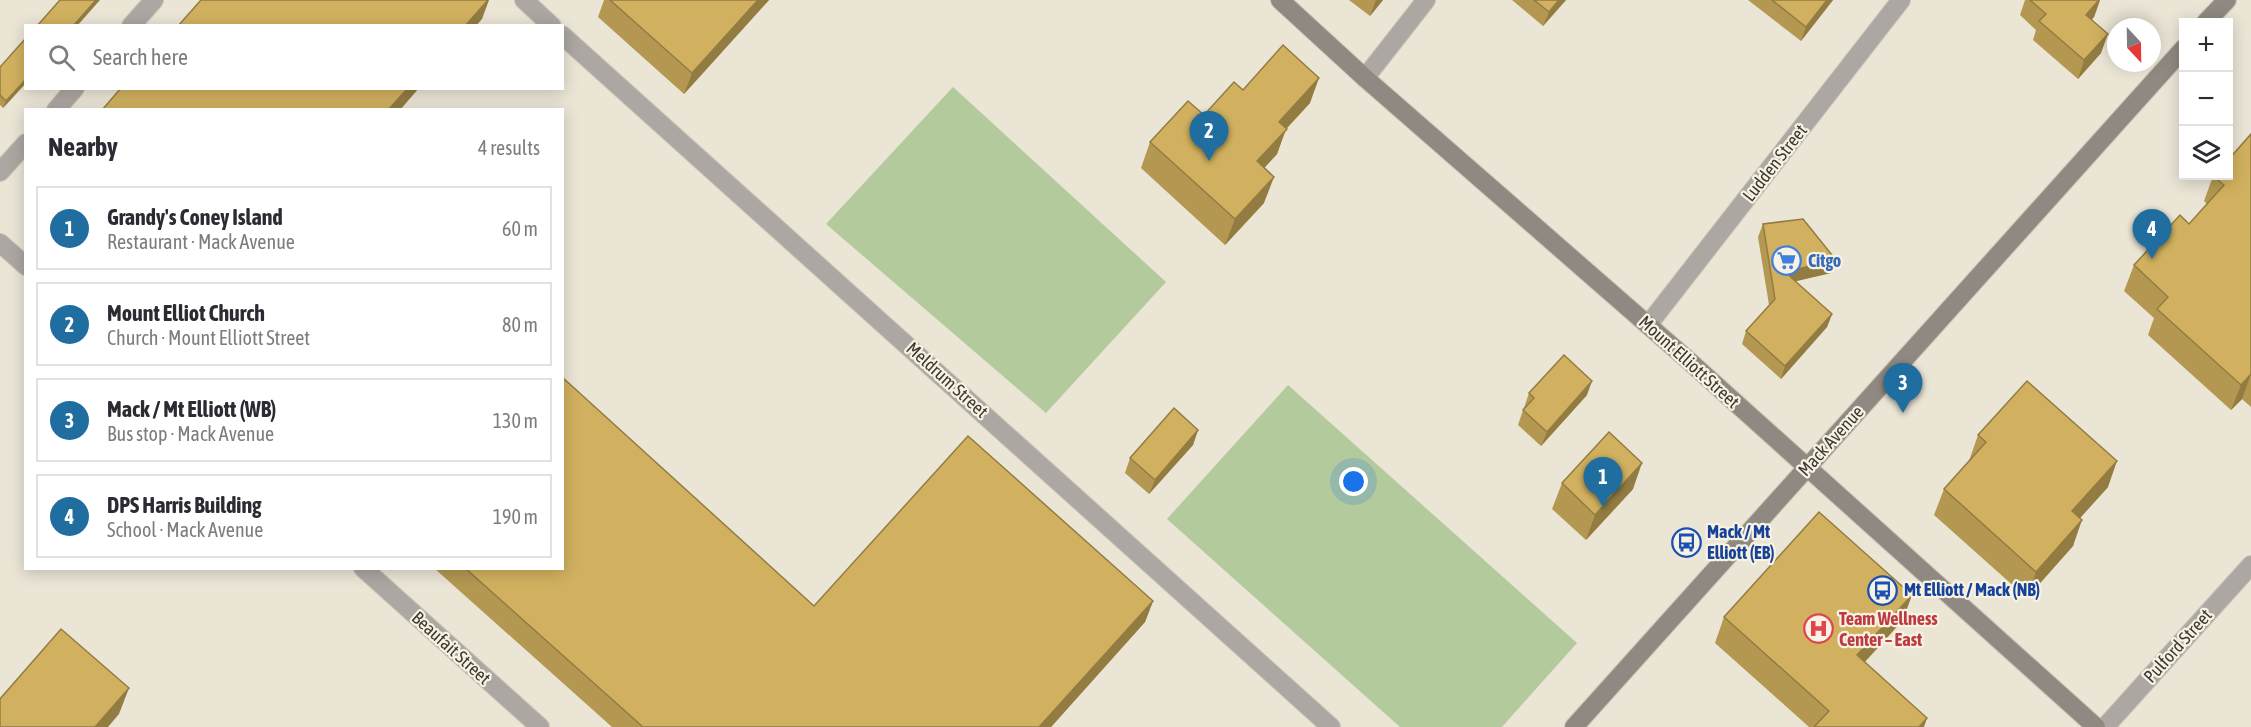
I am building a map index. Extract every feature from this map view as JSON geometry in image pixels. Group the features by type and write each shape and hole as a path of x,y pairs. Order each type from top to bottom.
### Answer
{"main road":[{"name":"Mount Elliott Street","path":"1280,0 1365,78 1648,325 2096,727"},
{"path":"2210,18 2227,0"},
{"name":"Mack Avenue","path":"1574,727 2179,54"}],"street":[{"path":"133,24 154,0"},
{"path":"524,0 550,24"},
{"path":"1365,78 1426,0"},
{"name":"Ludden Street","path":"1648,325 1901,0"},
{"name":"Meldrum Street","path":"564,37 1331,727"},
{"path":"58,108 73,90"},
{"path":"0,172 24,145"},
{"path":"0,243 24,264"},
{"name":"Pulford Street","path":"2105,727 2251,565"},
{"name":"Beaufait Street","path":"365,570 540,727"}],"green space":[{"path":"953,87 1166,282 1046,413 826,224"},
{"path":"1288,385 1577,643 1502,727 1400,727 1167,519"}],"building":[{"path":"60,0 96,0 75,24 39,24"},
{"path":"201,0 488,0 467,24 180,24"},
{"path":"610,0 758,0 692,73"},
{"path":"1534,0 1559,0 1549,12"},
{"path":"1772,0 1827,0 1806,27"},
{"path":"2030,0 2099,0 2086,15 2107,35 2084,60 2039,21 2046,14"},
{"path":"24,40 24,81 6,101 0,95 0,67"},
{"path":"1283,45 1319,78 1279,122 1287,129 1257,161 1274,177 1235,219 1150,142 1188,101 1204,115 1234,82 1243,90"},
{"path":"119,90 406,90 390,108 104,108"},
{"path":"2251,134 2251,374 2241,385 2157,309 2168,297 2134,265 2180,215 2189,224 2224,185 2218,180 2233,180 2233,154"},
{"path":"1803,219 1836,260 1785,272 1832,314 1785,366 1746,331 1775,299 1763,224"},
{"path":"1564,355 1592,381 1547,432 1523,410 1534,398 1529,393"},
{"path":"564,379 814,606 968,436 1153,601 1039,727 643,727 467,570 564,570"},
{"path":"2027,381 2117,461 2072,511 2082,520 2036,572 1944,489 1986,442 1978,435"},
{"path":"1174,408 1198,430 1155,480 1130,458"},
{"path":"1609,432 1642,463 1595,515 1562,483"},
{"path":"1819,512 1912,595 1857,655 1927,718 1919,727 1814,727 1829,711 1724,617"},
{"path":"61,629 129,688 95,727 0,727 0,699"}],"place":[{"name":"Mount Elliot Church","path":"1209,161"},
{"name":"DPS Harris Building","path":"2152,259"},
{"name":"Citgo","path":"1787,261"},
{"name":"Mack / Mt Elliott (WB)","path":"1903,413"},
{"name":"Grandy's Coney Island","path":"1603,507"},
{"name":"Mack / Mt Elliott (EB)","path":"1686,542"},
{"name":"Mt Elliott / Mack (NB)","path":"1883,590"},
{"name":"Team Wellness Center – East","path":"1818,629"}]}
